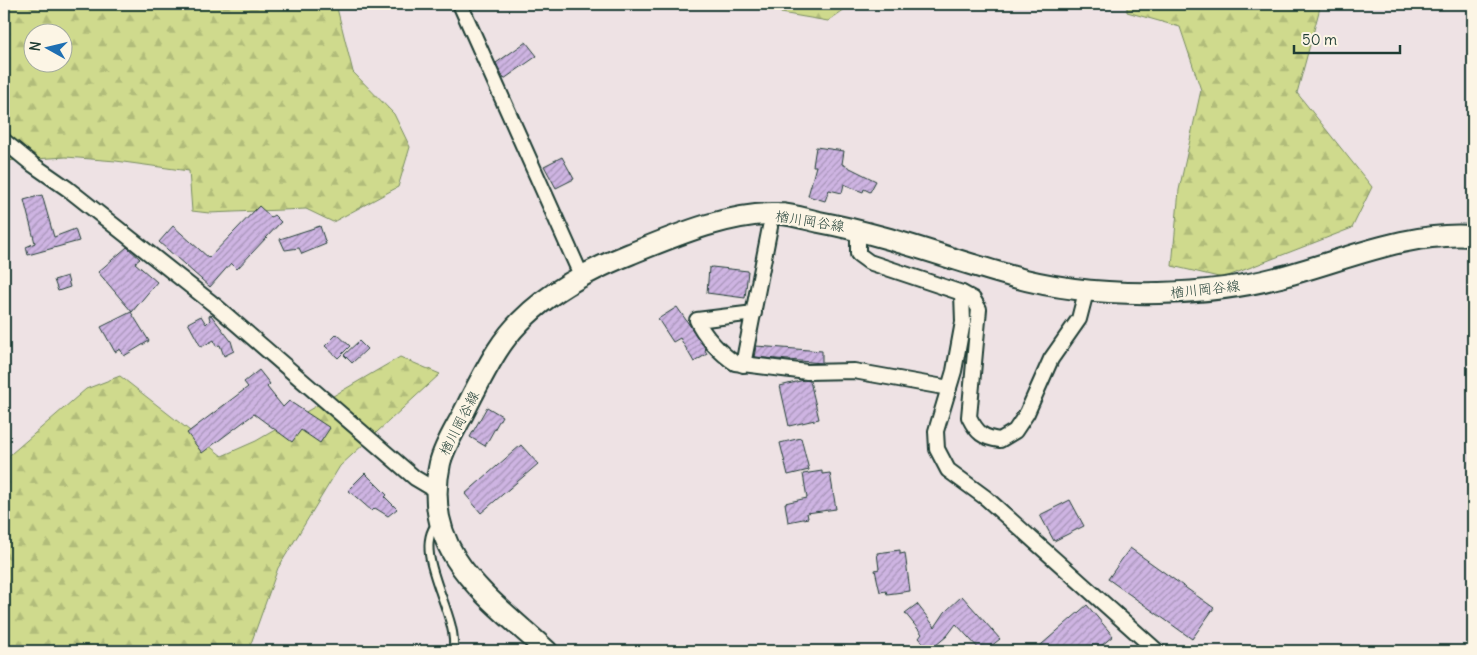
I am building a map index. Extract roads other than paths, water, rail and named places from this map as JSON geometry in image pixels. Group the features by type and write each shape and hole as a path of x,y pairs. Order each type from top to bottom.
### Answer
{"main road":[{"name":"楢川岡谷線","path":"547,651 488,598 461,570 439,521 437,491 441,460 498,349 542,302 581,275 681,234 729,219 778,214 858,229 1009,276 1086,292 1160,293 1238,286 1279,277 1346,256 1416,239 1458,235 1473,236"}],"street":[{"path":"460,4 581,275"},
{"path":"4,141 217,307 415,478 437,491"},
{"path":"743,365 770,227"},
{"path":"858,229 858,254 869,262 962,293 973,299 979,309 969,417 976,430 985,438 1000,440 1015,431 1027,413 1051,359 1079,319 1086,292"},
{"path":"962,293 963,322 949,388 936,431 937,449 948,470 986,498 1157,651"},
{"path":"754,313 697,320 701,328 727,358 743,365 807,372 854,371 949,388"}],"lane":[{"path":"439,521 431,530 429,540 438,586 452,627 454,651"}]}
